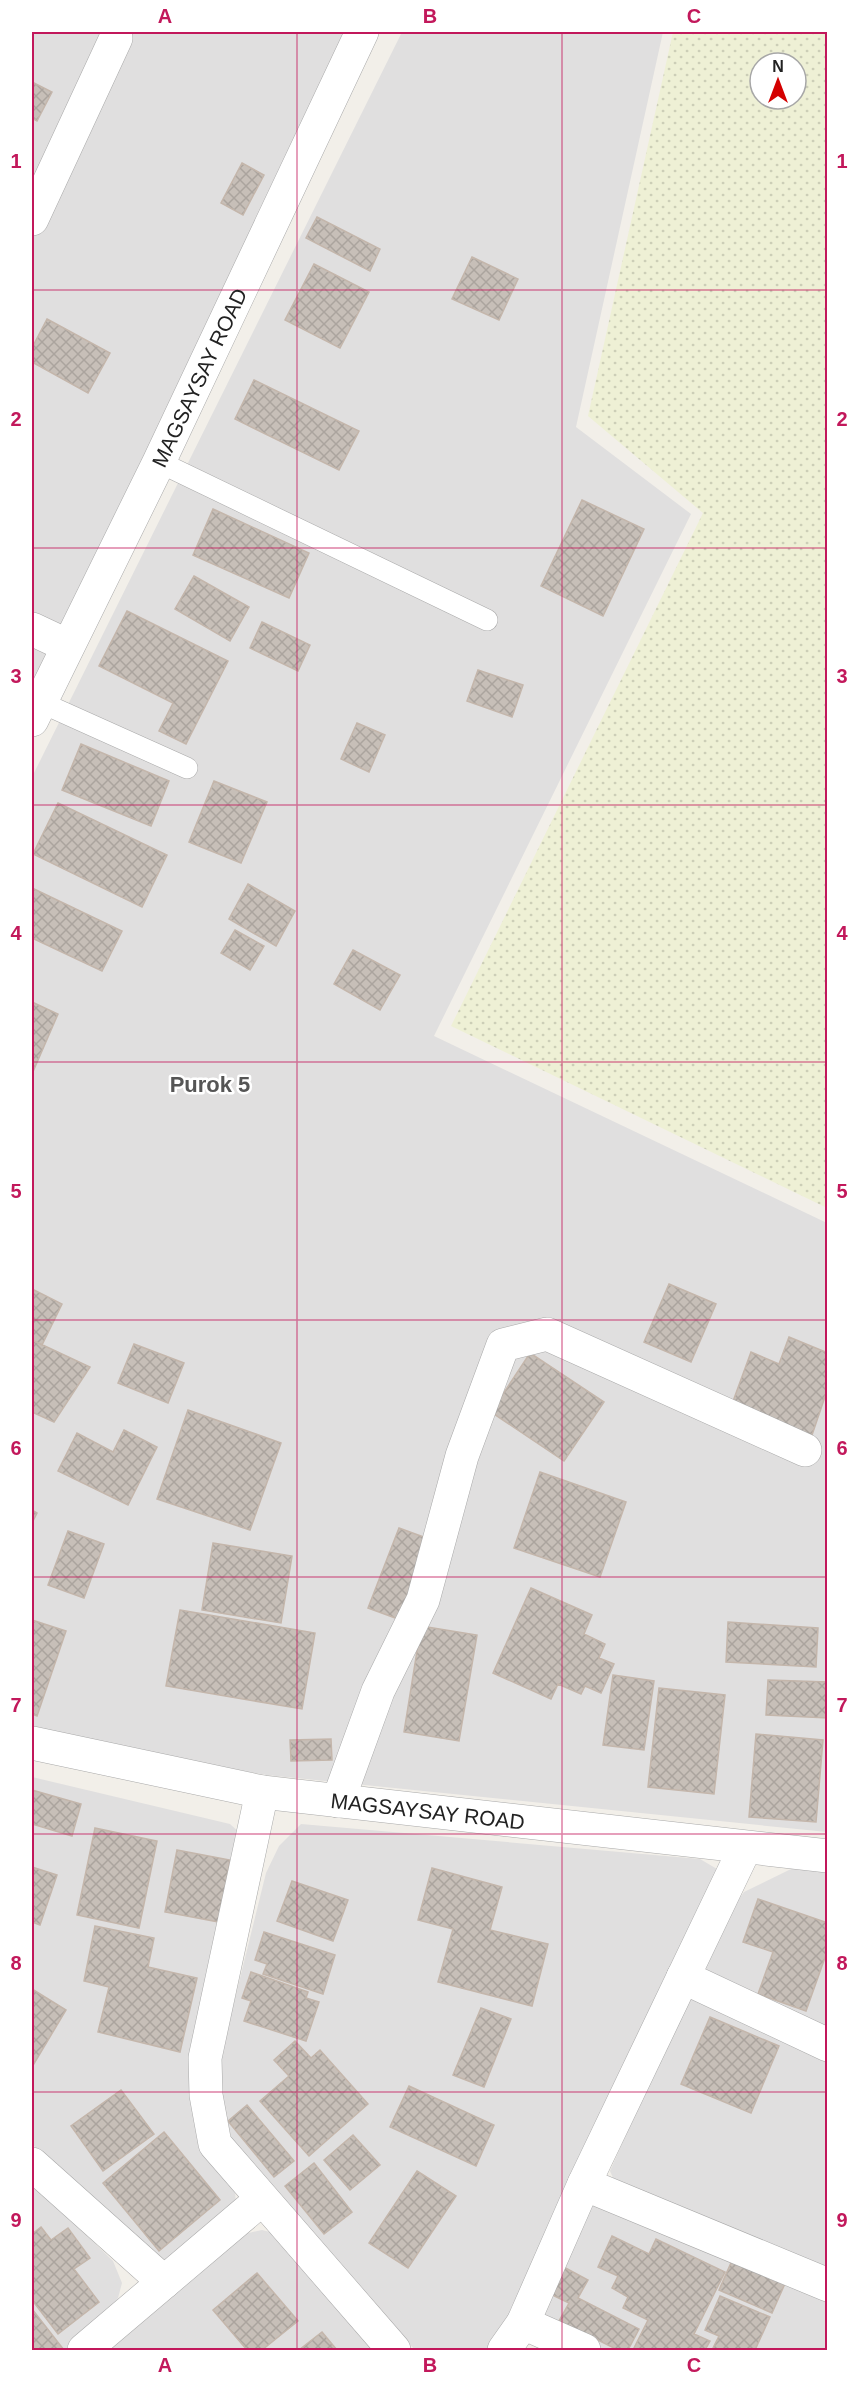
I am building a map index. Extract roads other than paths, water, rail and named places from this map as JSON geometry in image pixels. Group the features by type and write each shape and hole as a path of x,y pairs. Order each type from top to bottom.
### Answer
{"street":[{"name":"MAGSAYSAY ROAD","path":"36,711 66,645 159,462 362,32"},
{"path":"32,219 116,38"},
{"path":"32,629 66,645"},
{"path":"338,1801 378,1691 423,1600 462,1456 503,1345 547,1334 805,1450"},
{"name":"MAGSAYSAY ROAD","path":"32,1743 262,1792 828,1856"},
{"path":"262,1792 205,2058 206,2095 215,2144 394,2350"},
{"path":"504,2350 523,2323 584,2184 744,1848"},
{"path":"683,1977 828,2044"},
{"path":"32,2164 164,2282"},
{"path":"584,2184 828,2286"},
{"path":"84,2350 262,2199"},
{"path":"523,2323 584,2350"}],"lane":[{"path":"159,462 487,620"},
{"path":"36,711 187,768"}],"district":[{"name":"Purok 5","path":"210,1084"}]}
